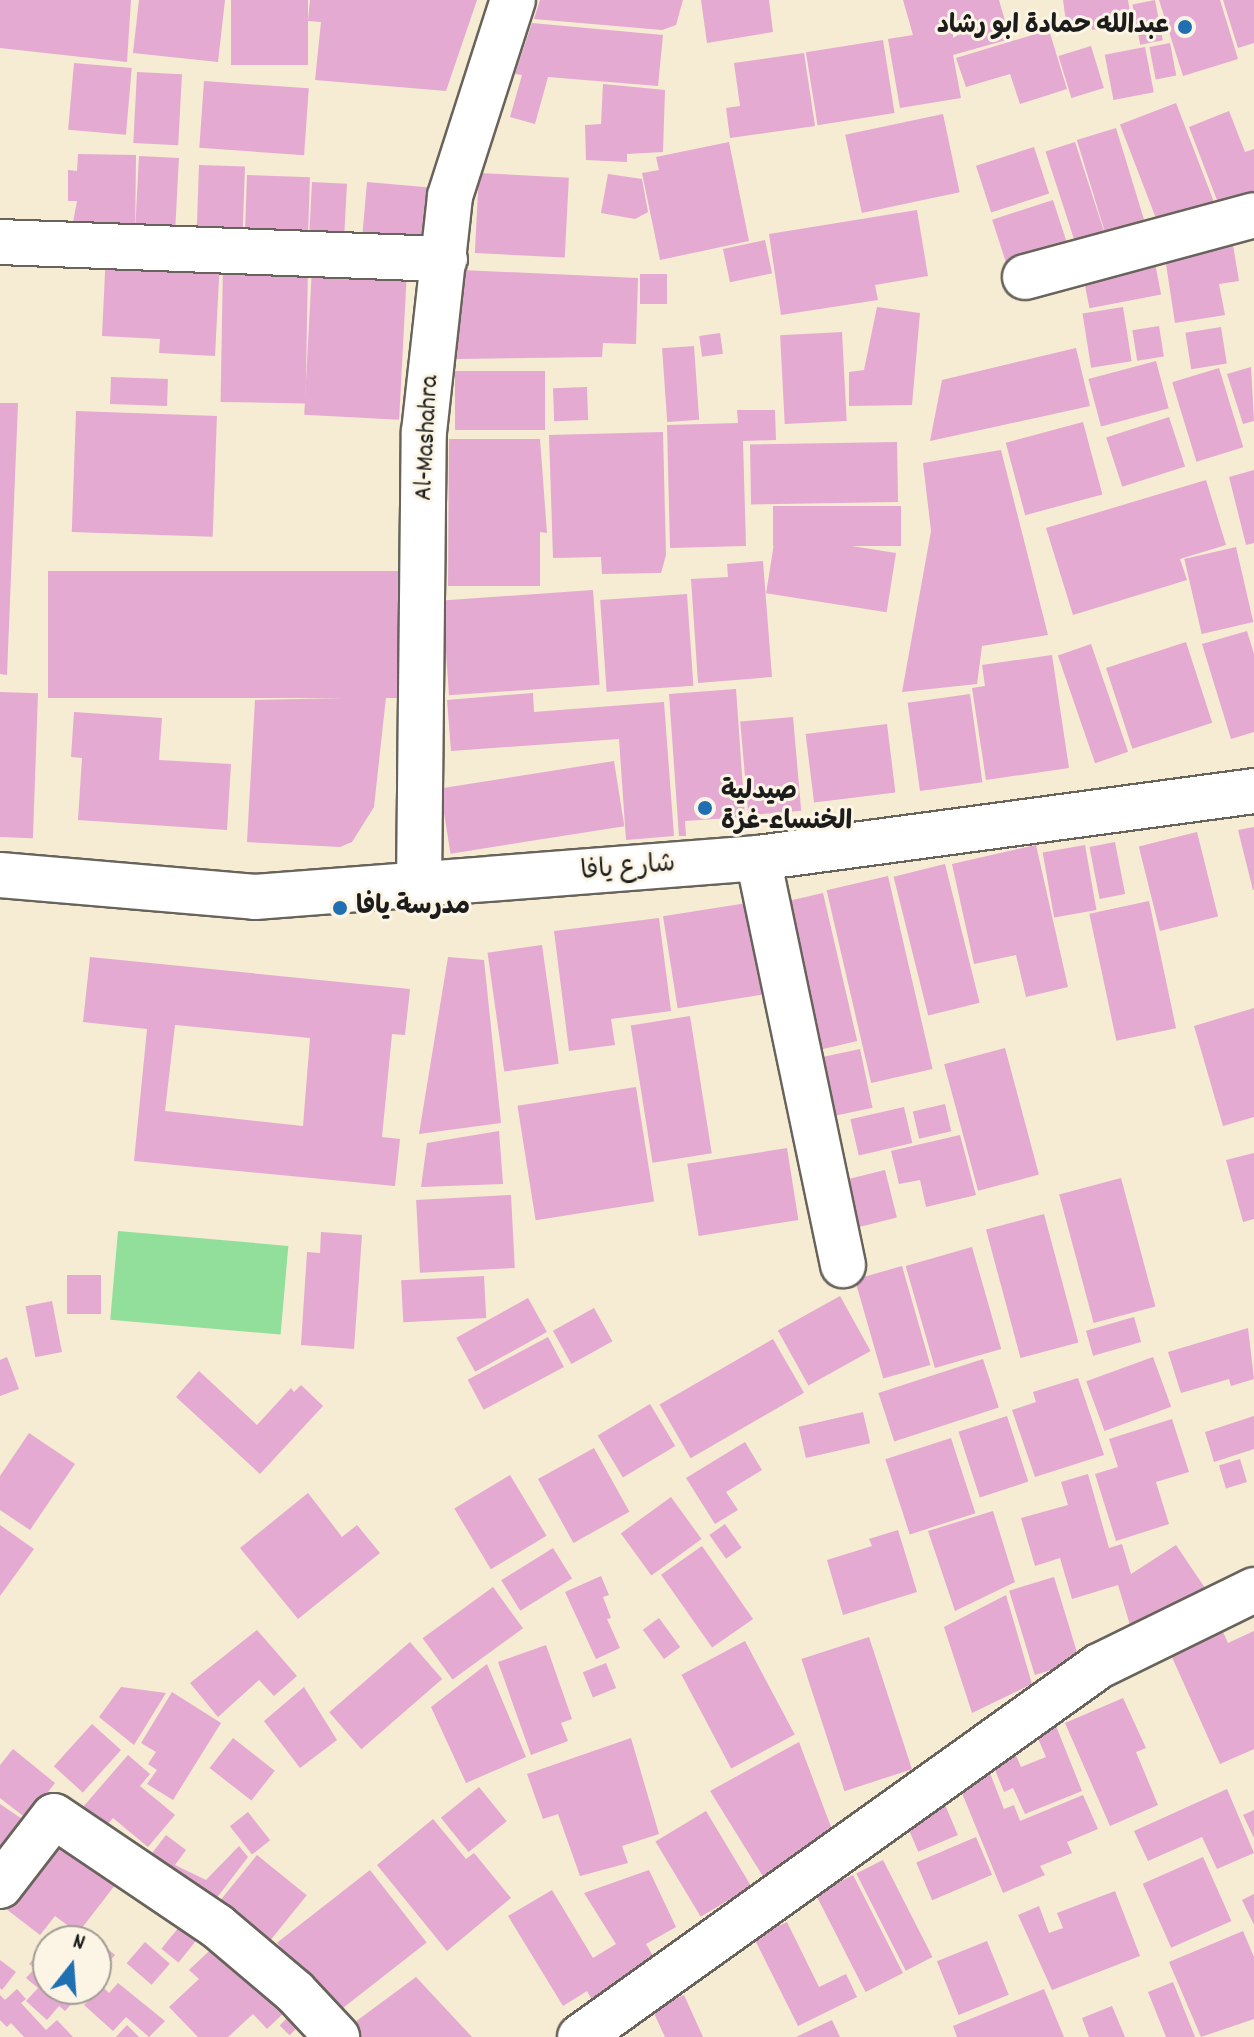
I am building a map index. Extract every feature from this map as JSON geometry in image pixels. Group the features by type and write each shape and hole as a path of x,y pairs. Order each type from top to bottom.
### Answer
{"street":[{"name":"Al-Mashahra","path":"419,886 424,432 450,196 513,0"},
{"path":"1025,277 1254,215"},
{"path":"0,242 445,259"},
{"name":"شارع يافا","path":"0,875 255,897 758,858 1254,791"},
{"path":"758,858 843,1265"},
{"path":"580,2037 1099,1666 1254,1590"},
{"path":"0,1886 54,1816 217,1926 295,1992 337,2037"}],"green space":[{"path":"118,1231 288,1246 281,1335 110,1320"}],"building":[{"path":"0,0 131,0 127,62 0,48"},
{"path":"139,0 225,0 218,62 133,53"},
{"path":"231,0 308,0 308,65 231,65"},
{"path":"310,0 477,0 446,91 315,80 321,22 308,21"},
{"path":"540,0 683,0 676,25 662,30 534,19"},
{"path":"701,0 769,0 773,32 707,43"},
{"path":"903,0 999,0 1010,39 953,55 961,98 900,108 888,39 913,35"},
{"path":"1063,0 1128,0 1132,24 1092,30 1090,18 1066,22"},
{"path":"1155,0 1163,40 1140,45 1132,4"},
{"path":"1159,0 1220,0 1238,59 1183,76"},
{"path":"1223,0 1254,0 1254,43 1238,48"},
{"path":"532,23 663,35 658,86 548,77 535,124 510,117 522,75 515,74"},
{"path":"1049,30 1067,89 1020,104 1010,74 966,87 956,58"},
{"path":"883,40 895,113 818,125 806,52"},
{"path":"1170,43 1176,75 1156,79 1149,47"},
{"path":"1091,46 1104,88 1071,98 1058,56"},
{"path":"1145,47 1154,92 1114,100 1105,55"},
{"path":"804,53 815,126 730,138 726,108 740,106 734,63"},
{"path":"74,63 132,68 126,135 68,130"},
{"path":"137,72 182,74 178,145 133,143"},
{"path":"204,81 309,88 304,155 199,148"},
{"path":"603,84 665,90 663,152 627,154 627,162 586,160 585,125 601,124"},
{"path":"1176,103 1214,203 1158,224 1120,125"},
{"path":"1229,111 1245,152 1254,149 1254,195 1220,208 1189,127"},
{"path":"943,114 960,192 862,213 845,135"},
{"path":"1116,128 1149,237 1110,249 1077,140"},
{"path":"729,142 749,241 660,260 642,173 659,170 656,157"},
{"path":"1075,142 1107,239 1077,249 1046,152"},
{"path":"1034,147 1049,194 991,212 976,166"},
{"path":"78,154 136,155 135,240 70,238 77,201 68,201 68,170 77,171"},
{"path":"139,156 179,158 175,242 135,240"},
{"path":"199,165 245,167 242,244 196,242"},
{"path":"479,173 569,178 565,258 475,253"},
{"path":"608,174 642,179 648,212 635,219 601,213"},
{"path":"247,175 310,177 308,240 245,238"},
{"path":"312,182 347,184 344,241 309,239"},
{"path":"367,182 430,187 425,244 362,239"},
{"path":"1053,200 1069,249 1008,269 992,220"},
{"path":"917,210 928,276 875,285 878,300 781,315 769,234"},
{"path":"1232,239 1239,281 1219,284 1225,315 1175,323 1164,251"},
{"path":"765,240 772,273 730,282 723,249"},
{"path":"106,252 220,260 215,356 159,353 160,339 102,336"},
{"path":"1155,263 1161,294 1089,308 1083,277"},
{"path":"223,264 308,265 306,403 221,402"},
{"path":"312,267 407,272 399,420 304,415"},
{"path":"461,270 638,278 636,344 603,343 602,357 457,359"},
{"path":"640,274 667,274 667,304 640,304"},
{"path":"877,307 920,313 912,405 849,406 849,372 864,370"},
{"path":"1123,307 1132,361 1091,368 1083,313"},
{"path":"1159,326 1164,357 1137,361 1132,330"},
{"path":"1221,327 1227,364 1191,369 1185,333"},
{"path":"842,332 847,421 785,424 780,335"},
{"path":"720,333 723,354 702,357 699,336"},
{"path":"694,346 699,420 667,422 662,348"},
{"path":"1076,348 1090,406 930,441 942,380"},
{"path":"1156,361 1169,408 1101,426 1088,379"},
{"path":"1251,367 1254,421 1243,424 1227,374"},
{"path":"1219,368 1243,447 1196,462 1172,382"},
{"path":"455,371 545,371 545,430 455,430"},
{"path":"111,377 168,379 167,406 110,404"},
{"path":"587,387 588,420 554,421 553,388"},
{"path":"0,403 18,403 7,675 0,674"},
{"path":"737,410 775,410 776,440 743,441 746,546 670,548 667,425 738,423"},
{"path":"76,411 217,416 213,537 72,532"},
{"path":"1169,417 1185,466 1122,487 1106,437"},
{"path":"1083,422 1102,494 1025,515 1006,443"},
{"path":"663,432 666,555 661,573 602,574 601,557 553,558 549,435"},
{"path":"449,439 540,439 547,533 540,532 540,586 448,586"},
{"path":"897,442 898,502 751,505 750,445"},
{"path":"1001,450 1048,635 982,646 977,684 902,692 931,531 923,463"},
{"path":"1254,470 1254,543 1246,545 1229,477"},
{"path":"1206,480 1226,545 1180,559 1187,580 1073,615 1046,528"},
{"path":"773,506 901,506 901,546 773,546"},
{"path":"776,534 896,553 887,612 766,593"},
{"path":"1236,547 1253,622 1202,634 1184,559"},
{"path":"763,561 772,677 698,683 691,579 728,577 727,564"},
{"path":"48,571 401,571 401,698 48,698"},
{"path":"593,590 600,685 449,695 442,601"},
{"path":"687,594 693,686 607,692 600,600"},
{"path":"1247,631 1254,654 1254,732 1231,739 1202,644"},
{"path":"1186,642 1212,723 1132,749 1106,668"},
{"path":"1091,644 1128,752 1095,763 1058,655"},
{"path":"1052,655 1069,768 986,780 972,688 985,686 982,665"},
{"path":"736,689 745,817 685,821 686,836 679,836 669,694"},
{"path":"0,692 38,693 33,838 0,837"},
{"path":"533,693 534,712 664,702 674,836 626,840 619,739 451,751 447,700"},
{"path":"970,694 982,782 920,791 908,703"},
{"path":"386,697 374,807 352,842 340,847 247,842 255,700"},
{"path":"74,712 162,718 159,760 231,764 227,830 78,820 82,758 71,757"},
{"path":"793,717 801,811 748,815 740,722"},
{"path":"887,724 895,792 814,802 806,734"},
{"path":"614,761 624,826 450,854 440,789"},
{"path":"1254,827 1254,890 1253,890 1238,830"},
{"path":"1197,832 1218,916 1160,931 1139,847"},
{"path":"1115,842 1125,894 1100,899 1089,847"},
{"path":"1036,845 1068,987 1026,997 1016,955 974,964 952,864"},
{"path":"1085,845 1096,910 1054,917 1043,852"},
{"path":"945,864 980,1003 928,1016 894,877"},
{"path":"888,876 933,1069 871,1083 827,890"},
{"path":"823,893 857,1041 810,1052 776,904"},
{"path":"1149,901 1176,1028 1116,1041 1089,914"},
{"path":"747,903 762,995 678,1008 663,916"},
{"path":"659,918 671,1011 611,1019 615,1045 569,1051 554,931"},
{"path":"542,945 559,1064 504,1071 488,953"},
{"path":"90,957 410,989 405,1035 392,1034 382,1137 400,1139 395,1186 134,1161 147,1029 83,1022","holes":["175,1025 310,1038 303,1126 165,1111"]},
{"path":"448,957 484,960 501,1123 419,1134"},
{"path":"1254,1008 1254,1117 1223,1126 1194,1026"},
{"path":"690,1016 712,1153 652,1163 631,1025"},
{"path":"1005,1048 1039,1175 978,1191 944,1064"},
{"path":"860,1049 872,1108 820,1119 807,1060"},
{"path":"636,1087 654,1202 536,1220 517,1106"},
{"path":"945,1104 951,1131 919,1139 913,1111"},
{"path":"904,1107 912,1143 859,1155 850,1119"},
{"path":"499,1131 503,1184 421,1187 427,1143"},
{"path":"960,1135 976,1195 926,1207 920,1180 899,1184 891,1151"},
{"path":"787,1148 798,1220 699,1236 687,1164"},
{"path":"1254,1153 1254,1219 1243,1222 1226,1160"},
{"path":"885,1170 897,1218 849,1229 837,1182"},
{"path":"1121,1178 1155,1306 1094,1323 1059,1195"},
{"path":"511,1195 515,1268 420,1273 416,1200"},
{"path":"1044,1214 1078,1342 1020,1358 986,1230"},
{"path":"321,1232 362,1235 354,1349 301,1345 307,1252 320,1253"},
{"path":"972,1247 1001,1349 935,1368 906,1266"},
{"path":"902,1266 930,1365 883,1379 855,1280"},
{"path":"67,1275 101,1275 101,1314 67,1314"},
{"path":"484,1276 486,1318 403,1322 401,1280"},
{"path":"840,1296 871,1351 808,1386 778,1330"},
{"path":"528,1298 547,1332 475,1372 456,1338"},
{"path":"52,1301 62,1352 35,1357 25,1306"},
{"path":"594,1308 612,1341 571,1364 553,1331"},
{"path":"1134,1317 1141,1342 1093,1356 1086,1331"},
{"path":"1248,1328 1254,1379 1231,1386 1229,1379 1181,1393 1168,1352"},
{"path":"548,1337 564,1367 484,1410 468,1380"},
{"path":"773,1339 804,1393 691,1458 660,1404"},
{"path":"7,1357 19,1389 0,1396 0,1360"},
{"path":"1153,1357 1171,1407 1104,1431 1086,1381"},
{"path":"983,1359 999,1408 894,1441 878,1393"},
{"path":"199,1371 257,1425 291,1388 294,1392 301,1385 323,1406 260,1474 176,1397"},
{"path":"1078,1378 1104,1455 1035,1477 1012,1410 1036,1402 1033,1392"},
{"path":"650,1404 675,1446 623,1477 598,1435"},
{"path":"863,1412 870,1443 806,1458 799,1427"},
{"path":"1007,1416 1028,1482 980,1497 958,1432"},
{"path":"1254,1416 1254,1449 1214,1462 1205,1432"},
{"path":"1172,1419 1189,1472 1156,1482 1169,1524 1116,1541 1095,1474 1118,1467 1109,1439"},
{"path":"29,1433 75,1464 30,1530 0,1510 0,1476"},
{"path":"951,1438 975,1513 910,1534 885,1459"},
{"path":"745,1442 762,1470 726,1492 738,1510 715,1524 686,1478"},
{"path":"594,1448 629,1512 573,1543 538,1479"},
{"path":"1240,1459 1247,1482 1226,1488 1219,1465"},
{"path":"1088,1474 1109,1548 1122,1544 1131,1574 1176,1545 1205,1588 1133,1635 1118,1585 1072,1599 1060,1558 1035,1566 1021,1518 1068,1505 1061,1482"},
{"path":"510,1475 547,1536 491,1569 454,1508"},
{"path":"308,1493 342,1537 357,1525 380,1553 298,1619 240,1548"},
{"path":"671,1497 702,1539 651,1576 621,1533"},
{"path":"993,1511 1015,1582 955,1611 928,1531"},
{"path":"725,1524 742,1548 726,1559 709,1535"},
{"path":"0,1525 34,1549 0,1596"},
{"path":"898,1530 917,1592 843,1615 827,1560 872,1546 869,1539"},
{"path":"702,1546 753,1619 712,1648 661,1575"},
{"path":"553,1548 572,1579 520,1611 501,1580"},
{"path":"601,1576 609,1595 603,1597 611,1618 607,1619 620,1648 596,1659 565,1592"},
{"path":"1054,1577 1080,1661 1035,1675 1009,1591"},
{"path":"493,1587 523,1628 453,1679 423,1638"},
{"path":"1006,1595 1032,1684 972,1713 944,1627"},
{"path":"659,1618 680,1647 664,1659 643,1630"},
{"path":"257,1630 297,1676 274,1696 259,1680 218,1717 190,1683"},
{"path":"1254,1631 1254,1749 1220,1764 1171,1655 1223,1632 1228,1643"},
{"path":"869,1637 912,1769 844,1791 801,1659"},
{"path":"745,1641 795,1735 731,1768 681,1675"},
{"path":"410,1642 442,1679 361,1749 329,1712"},
{"path":"546,1645 572,1719 561,1723 568,1741 531,1755 498,1662"},
{"path":"606,1663 616,1688 593,1697 583,1672"},
{"path":"487,1664 526,1757 466,1783 431,1707"},
{"path":"121,1687 166,1693 134,1745 99,1717"},
{"path":"304,1687 337,1740 300,1768 264,1721"},
{"path":"172,1692 221,1723 173,1800 147,1784 157,1770 148,1764 156,1752 141,1743"},
{"path":"1123,1698 1146,1748 1136,1752 1158,1805 1110,1826 1065,1723"},
{"path":"92,1724 121,1750 83,1792 54,1766"},
{"path":"1056,1726 1082,1791 1025,1814 1013,1788 1004,1792 991,1760 1014,1751 1021,1767 1046,1757 1036,1734"},
{"path":"233,1738 275,1771 251,1801 210,1768"},
{"path":"631,1738 659,1834 622,1846 628,1863 580,1876 558,1814 543,1819 527,1774"},
{"path":"799,1742 834,1835 764,1878 710,1791"},
{"path":"13,1749 55,1783 27,1819 0,1798 0,1765"},
{"path":"128,1755 150,1774 140,1786 175,1815 148,1847 113,1818 106,1826 83,1807"},
{"path":"988,1768 1004,1809 1014,1805 1020,1821 1083,1795 1098,1829 1067,1842 1072,1853 1040,1866 1045,1875 1003,1893 957,1781"},
{"path":"479,1787 507,1821 469,1852 441,1818"},
{"path":"1227,1789 1254,1853 1217,1869 1202,1837 1148,1861 1134,1831"},
{"path":"943,1800 958,1835 918,1852 903,1817"},
{"path":"0,1804 31,1825 0,1870"},
{"path":"1254,1810 1254,1838 1243,1815"},
{"path":"706,1811 751,1886 701,1917 655,1841"},
{"path":"248,1812 270,1840 252,1855 230,1826"},
{"path":"433,1819 466,1859 474,1853 511,1898 447,1951 377,1865"},
{"path":"122,1835 149,1857 166,1835 186,1850 175,1865 206,1880 239,1846 248,1857 203,1916 112,1847"},
{"path":"976,1837 992,1875 932,1900 916,1862"},
{"path":"51,1841 119,1880 84,1925 67,1925 55,1916 48,1925 32,1925 32,1929 1,1905"},
{"path":"257,1855 307,1895 268,1943 219,1902"},
{"path":"1203,1857 1231,1921 1171,1948 1143,1884"},
{"path":"883,1860 932,1957 906,1971 856,1874"},
{"path":"370,1870 427,1942 334,2015 277,1943"},
{"path":"649,1870 676,1927 646,1944 656,1961 592,2000 587,1991 563,2006 508,1916 552,1890 593,1958 616,1944 584,1893"},
{"path":"853,1875 903,1973 866,1992 816,1894"},
{"path":"1115,1891 1140,1956 1052,1990 1018,1915 1039,1906 1049,1933 1063,1928 1057,1913"},
{"path":"1254,1894 1254,1925 1242,1900"},
{"path":"787,1922 819,1987 846,1974 857,1997 798,2026 754,1938"},
{"path":"179,1927 196,1941 178,1963 161,1949"},
{"path":"1243,1931 1254,1957 1254,2019 1201,2037 1169,1962"},
{"path":"223,1938 290,2007 267,2029 253,2014 228,2037 198,2037 169,2007 199,1979 189,1970"},
{"path":"987,1941 1009,1995 959,2015 937,1961"},
{"path":"145,1942 170,1964 152,1985 127,1963"},
{"path":"0,1960 16,1972 2,1990 0,1988"},
{"path":"416,1977 472,2037 361,2037 351,2025"},
{"path":"1173,1982 1195,2037 1166,2037 1148,1992"},
{"path":"118,1983 165,2021 149,2037 126,2017 113,2031 84,2005 112,2005 112,1990"},
{"path":"17,1989 26,1999 21,2003 46,2030 57,2020 73,2037 24,2037 11,2023 7,2027 0,2020 0,1995 5,2000"},
{"path":"1044,1989 1064,2037 957,2037 953,2026"},
{"path":"32,1994 32,2005 70,2005 65,2011 59,2006 47,2020 26,2001"},
{"path":"684,1995 703,2037 665,2037 652,2009"},
{"path":"1112,2006 1125,2037 1089,2037 1082,2018"},
{"path":"298,2007 308,2017 290,2035 280,2025"},
{"path":"832,2020 840,2037 796,2037"},
{"path":"127,2025 139,2037 116,2037"}],"place":[{"name":"عبدالله حمادة ابو رشاد","path":"1185,27"},
{"name":"صيدلية الخنساء-غزة","path":"705,808"},
{"name":"مدرسة يافا","path":"340,908"}]}
